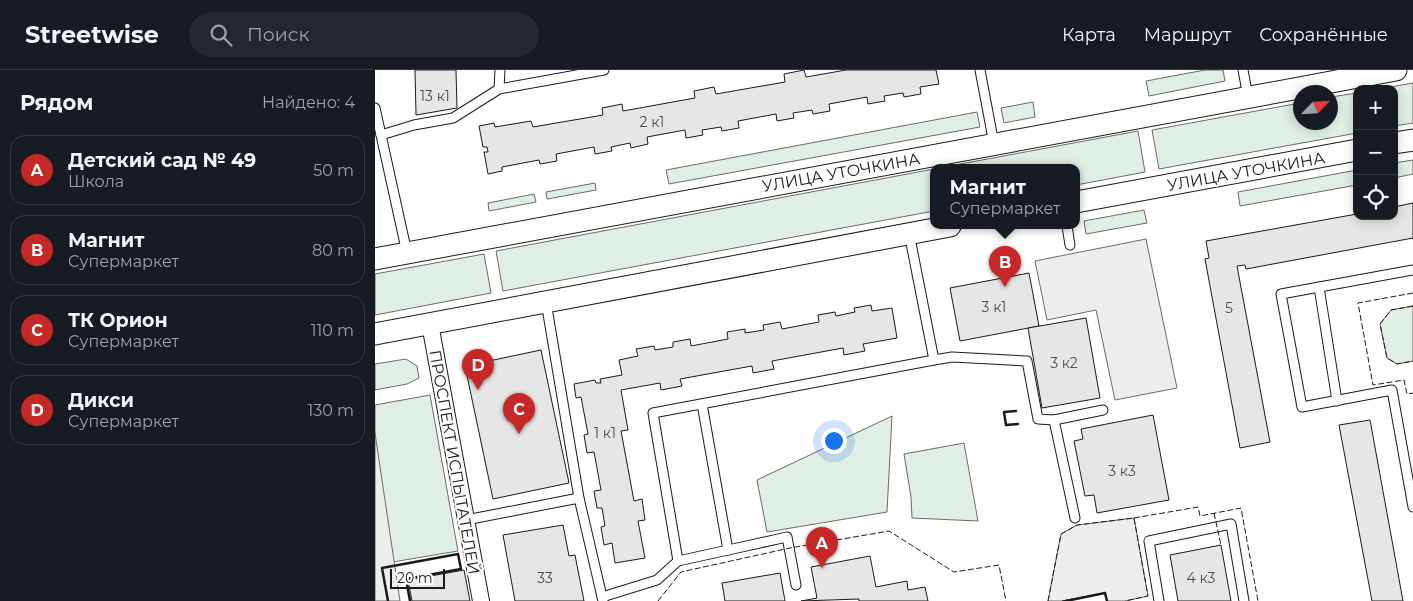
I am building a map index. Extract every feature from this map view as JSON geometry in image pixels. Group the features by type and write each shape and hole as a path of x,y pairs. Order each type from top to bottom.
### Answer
{"street":[{"name":"УЛИЦА УТОЧКИНА","path":"375,259 1395,70"},
{"path":"1398,142 1413,140"},
{"name":"УЛИЦА УТОЧКИНА","path":"1080,201 1353,151"},
{"path":"375,334 935,229"},
{"name":"ПРОСПЕКТ ИСПЫТАТЕЛЕЙ","path":"430,324 481,601"}],"lane":[{"path":"499,89 500,70"},
{"path":"381,135 414,125 453,118 499,89 604,70"},
{"path":"980,70 994,144"},
{"path":"1243,70 1248,97"},
{"path":"375,108 407,253"},
{"path":"1068,229 1071,245"},
{"path":"909,234 934,360"},
{"path":"1413,270 1281,294 1302,407 1392,390 1413,508"},
{"path":"1319,287 1337,401"},
{"path":"546,301 579,498 602,599 657,580 678,561 787,537 796,586"},
{"path":"678,561 653,413 952,357 1027,361 1038,419 1053,420 1103,410"},
{"path":"701,404 728,550"},
{"path":"1053,420 1075,518"},
{"path":"466,520 579,498"},
{"path":"1159,601 1149,541 1231,524 1244,601"}],"green space":[{"path":"1205,70 1223,70 1225,81 1149,96 1146,81"},
{"path":"1413,83 1413,123 1398,125 1398,86"},
{"path":"1353,94 1353,134 1159,169 1152,130 1293,104 1293,130 1338,130 1338,96"},
{"path":"1033,102 1035,117 1004,123 1001,108"},
{"path":"977,112 980,127 669,184 666,170"},
{"path":"1138,131 1145,172 1080,184 1080,164 961,164"},
{"path":"1413,160 1413,174 1398,177 1398,162"},
{"path":"930,170 930,212 503,291 496,251"},
{"path":"1353,171 1353,186 1240,206 1238,192"},
{"path":"595,183 596,190 547,199 546,192"},
{"path":"534,194 536,202 489,211 488,203"},
{"path":"1144,210 1147,223 1086,234 1084,221"},
{"path":"484,254 491,293 375,315 375,274"},
{"path":"1413,306 1413,361 1397,364 1387,358 1380,324 1391,310"},
{"path":"406,359 417,366 419,378 407,384 375,390 375,364"},
{"path":"430,395 458,551 375,565 375,405"},
{"path":"892,416 887,512 767,532 757,480"},
{"path":"964,443 978,521 912,518 911,497 904,454"}],"shaded area":[{"path":"1146,239 1177,388 1115,400 1096,310 1047,320 1035,261"},
{"path":"375,433 400,601 375,601"},
{"path":"1134,518 1148,596 1125,601 1107,601 1105,593 1062,601 1048,601 1061,534 1077,525"}],"building":[{"path":"415,70 456,70 457,108 416,115"},
{"path":"804,70 806,77 846,70 936,70 939,84 920,87 921,94 904,97 903,93 884,96 885,101 868,104 867,97 829,104 830,111 813,114 812,110 793,113 794,118 777,121 776,114 738,121 739,128 722,131 721,127 702,130 703,135 686,138 685,130 647,137 648,144 631,148 630,143 611,147 612,151 595,154 594,147 556,154 557,161 540,164 539,160 502,167 502,171 488,174 484,152 488,152 487,147 483,147 479,126 494,123 495,127 531,121 533,127 603,115 602,108 622,104 623,111 695,98 694,91 714,87 716,94 785,82 784,74"},
{"path":"1413,203 1413,238 1246,269 1245,265 1237,266 1270,442 1240,448 1205,259 1209,258 1206,241 1353,215 1353,220 1398,220 1398,206"},
{"path":"1029,273 1039,326 960,341 950,288"},
{"path":"871,305 872,311 892,308 897,338 863,344 865,351 844,355 843,348 772,361 774,369 753,373 752,366 680,379 682,386 661,390 660,383 621,390 628,430 621,431 634,501 642,499 645,520 638,521 645,558 615,563 612,543 604,545 601,527 605,526 602,508 597,508 594,491 601,490 594,452 587,453 584,435 588,434 581,397 576,398 574,384 595,380 596,383 601,383 600,379 622,375 619,360 638,356 636,349 654,346 655,350 673,347 673,342 690,339 691,346 728,339 727,332 745,329 745,333 764,330 763,325 780,322 782,329 819,322 818,315 835,312 836,316 855,312 854,308"},
{"path":"1086,318 1100,398 1042,408 1028,328"},
{"path":"541,350 569,483 493,499 465,366"},
{"path":"1153,415 1169,500 1097,513 1094,495 1085,496 1074,441 1083,439 1081,429"},
{"path":"1370,420 1403,601 1372,601 1339,425"},
{"path":"563,525 569,556 575,555 584,601 515,601 503,535"},
{"path":"1221,545 1231,601 1178,601 1170,555"},
{"path":"870,556 876,587 907,581 908,590 925,587 928,601 859,601 859,599 801,601 817,598 811,567"},
{"path":"464,570 470,601 412,601 408,580"},
{"path":"780,573 785,601 725,601 722,583"}],"fence":[{"path":"1413,293 1358,303 1373,385 1404,380 1407,394 1413,393"},
{"path":"1413,306 1391,310 1380,324 1387,358 1397,364 1413,361"},
{"path":"1134,518 1198,507 1200,516 1241,508 1258,601"},
{"path":"1214,513 1221,545"},
{"path":"1048,601 1061,534 1077,525 1134,518 1148,596 1125,601"},
{"path":"658,601 681,572 790,548 889,531 954,572 999,565 1006,601"},
{"path":"1062,601 1105,593 1107,601"}],"wall":[{"path":"1016,411 1004,412 1006,425 1018,424"},
{"path":"388,601 382,568 458,554 461,569 406,579 410,601"},
{"path":"1066,601 1105,593 1107,601"}],"place":[{"name":"Магнит","path":"1005,287"},
{"name":"Дикси","path":"478,390"},
{"name":"ТК Орион","path":"519,434"},
{"name":"Детский сад № 49","path":"822,568"}]}
